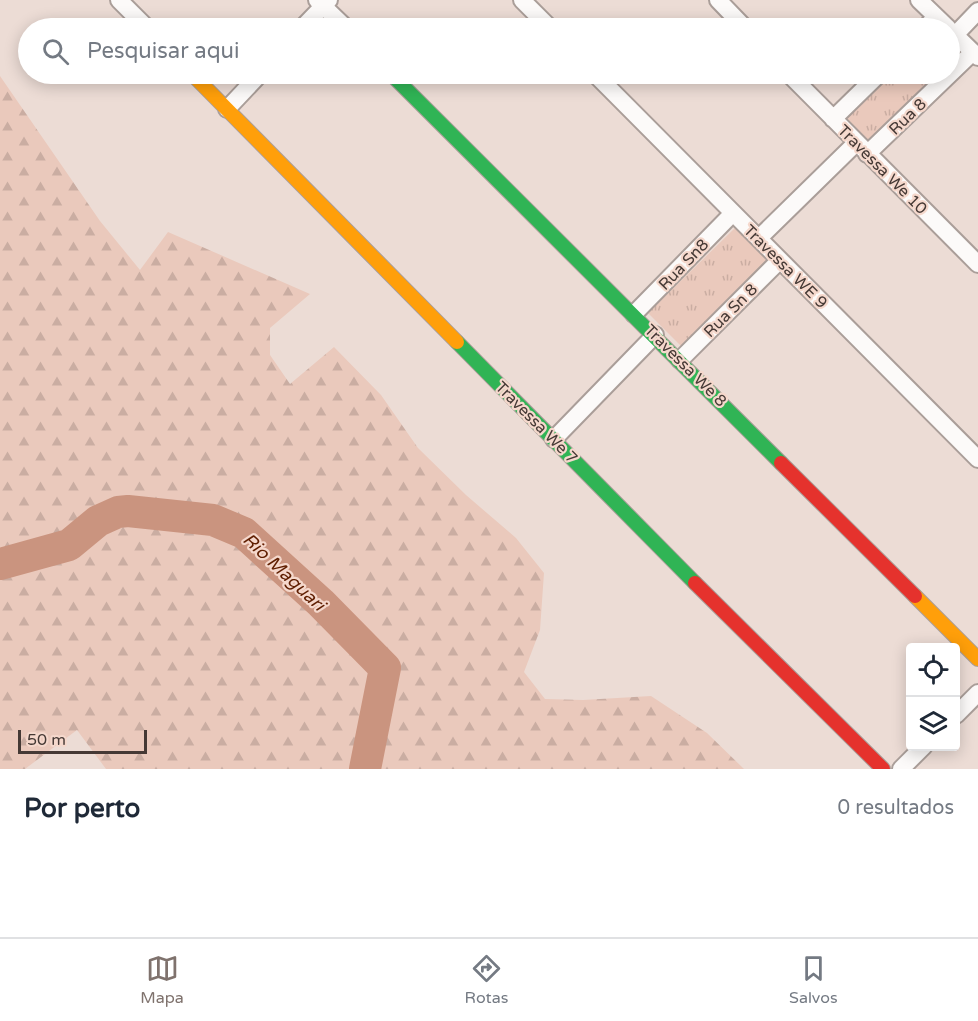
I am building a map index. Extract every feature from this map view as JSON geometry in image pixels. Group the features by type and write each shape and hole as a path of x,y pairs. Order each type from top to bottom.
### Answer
{"street":[{"path":"119,0 137,18"},
{"path":"522,0 540,18"},
{"path":"718,0 736,18"},
{"path":"919,0 934,18"},
{"path":"310,18 323,2 337,18"},
{"path":"960,20 978,11"},
{"path":"960,42 975,55"},
{"name":"Rua 8","path":"960,67 975,55"},
{"name":"Travessa We 7","path":"202,84 883,769"},
{"path":"227,109 251,84"},
{"name":"Travessa We 8","path":"401,84 978,659"},
{"name":"Travessa WE 9","path":"605,84 978,459"},
{"name":"Travessa We 10","path":"799,84 978,264"},
{"path":"833,119 869,84"},
{"name":"Rua 8","path":"759,238 940,84"},
{"name":"Rua Sn8","path":"634,314 733,213"},
{"name":"Rua Sn 8","path":"680,360 780,260"},
{"path":"554,439 655,335"},
{"path":"960,711 978,693"},
{"path":"901,769 920,751"}],"green space":[{"path":"0,76 100,221 140,270 168,232 310,294 270,328 270,355 290,384 334,347 381,395 418,448 466,495 516,538 544,573 540,630 524,672 545,699 583,700 651,696 707,733 744,769 106,769 77,730 25,769 0,769"},
{"path":"878,84 931,84 867,145 842,118"},
{"path":"736,227 769,260 681,346 648,313"}],"waterway":[{"name":"Rio Maguari","path":"0,564 69,545 98,521 118,512 128,511 213,520 244,533 321,603 385,668 365,769"}],"traffic: fast":[{"path":"401,84 781,463"},
{"path":"457,342 695,583"}],"traffic: slow":[{"path":"202,84 457,342"},
{"path":"915,596 978,659"}],"traffic: jam":[{"path":"781,463 915,596"},
{"path":"695,583 883,769"}]}
